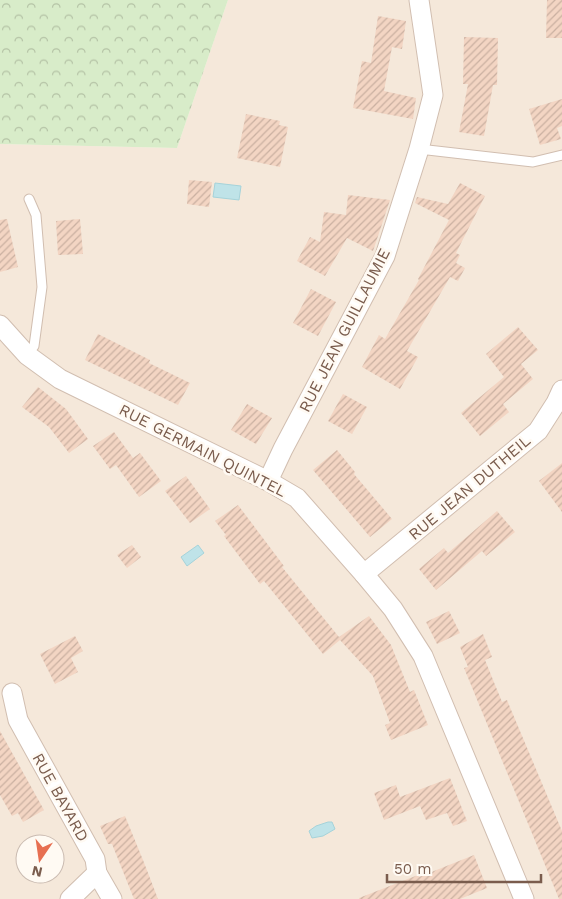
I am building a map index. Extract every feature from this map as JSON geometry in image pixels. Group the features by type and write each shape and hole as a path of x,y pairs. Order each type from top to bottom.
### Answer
{"street":[{"name":"RUE JEAN GUILLAUMIE","path":"268,481 385,256 419,149 432,95 419,0"},
{"name":"RUE GERMAIN QUINTEL","path":"0,325 27,355 60,379 268,481 297,498 393,609 423,656 524,899"},
{"name":"RUE JEAN DUTHEIL","path":"364,574 538,431 560,402"},
{"name":"RUE BAYARD","path":"12,693 18,720 96,859 97,873 112,899"},
{"path":"70,899 97,873"}],"lane":[{"path":"419,149 533,162 562,155"},
{"path":"27,355 34,346 42,287 36,215 29,200"}],"shaded area":[{"path":"228,0 562,0 562,899 0,899 0,144 177,148"}],"green space":[{"path":"0,0 228,0 177,148 0,144"}],"water":[{"path":"215,183 241,186 239,200 213,197"},
{"path":"198,545 204,553 187,566 181,557"},
{"path":"332,822 335,829 323,836 312,838 309,831 316,826"}],"building":[{"path":"547,0 562,0 562,38 546,38"},
{"path":"378,16 406,21 402,49 392,47 384,91 416,98 413,119 353,108 362,61 371,63"},
{"path":"464,37 498,38 497,85 493,85 484,136 459,132 468,84 463,84"},
{"path":"562,99 562,126 557,128 561,139 540,145 529,109"},
{"path":"246,114 280,121 279,125 288,127 280,167 237,158"},
{"path":"189,180 212,182 209,207 187,204"},
{"path":"460,183 485,196 456,253 460,255 456,263 465,268 458,281 450,277 407,351 418,357 400,389 362,367 379,335 385,339 419,280 449,220 415,203 417,197 448,204"},
{"path":"348,195 390,200 373,251 347,238 325,276 297,261 310,237 320,242 324,212 346,215"},
{"path":"7,219 18,267 0,272 0,220"},
{"path":"80,219 83,254 58,255 56,221"},
{"path":"311,289 336,302 318,336 293,323"},
{"path":"518,327 538,350 521,364 533,379 503,404 509,412 480,436 461,413 504,377 486,354"},
{"path":"98,334 150,360 149,363 190,383 178,405 85,360"},
{"path":"38,387 66,409 88,439 69,453 49,427 22,407"},
{"path":"343,394 367,407 352,434 328,421"},
{"path":"247,404 272,418 256,444 231,430"},
{"path":"114,432 133,458 140,453 161,481 139,497 116,465 110,469 93,446"},
{"path":"337,450 355,472 354,474 392,519 370,537 313,470"},
{"path":"562,463 562,512 539,481"},
{"path":"186,476 210,509 190,523 165,491"},
{"path":"238,505 284,566 282,567 339,637 369,616 391,645 410,692 414,690 428,725 391,740 385,725 390,723 373,676 340,640 323,654 264,581 260,584 224,536 226,535 215,521"},
{"path":"497,511 515,532 486,556 482,551 436,590 419,569 444,548 448,553"},
{"path":"132,545 141,557 127,568 117,555"},
{"path":"449,611 460,633 437,644 426,622"},
{"path":"483,634 492,657 485,660 502,702 507,700 562,831 562,899 559,899 464,668 468,667 460,647"},
{"path":"75,636 83,651 71,658 78,672 55,684 40,654"},
{"path":"0,731 44,810 23,822 18,813 12,816 0,795"},
{"path":"450,778 467,821 453,826 447,813 426,820 420,806 384,820 374,793 396,785 400,797"},
{"path":"125,816 158,899 134,899 112,844 108,844 100,826"},
{"path":"474,855 487,888 460,899 359,899 418,875 419,877"}]}
